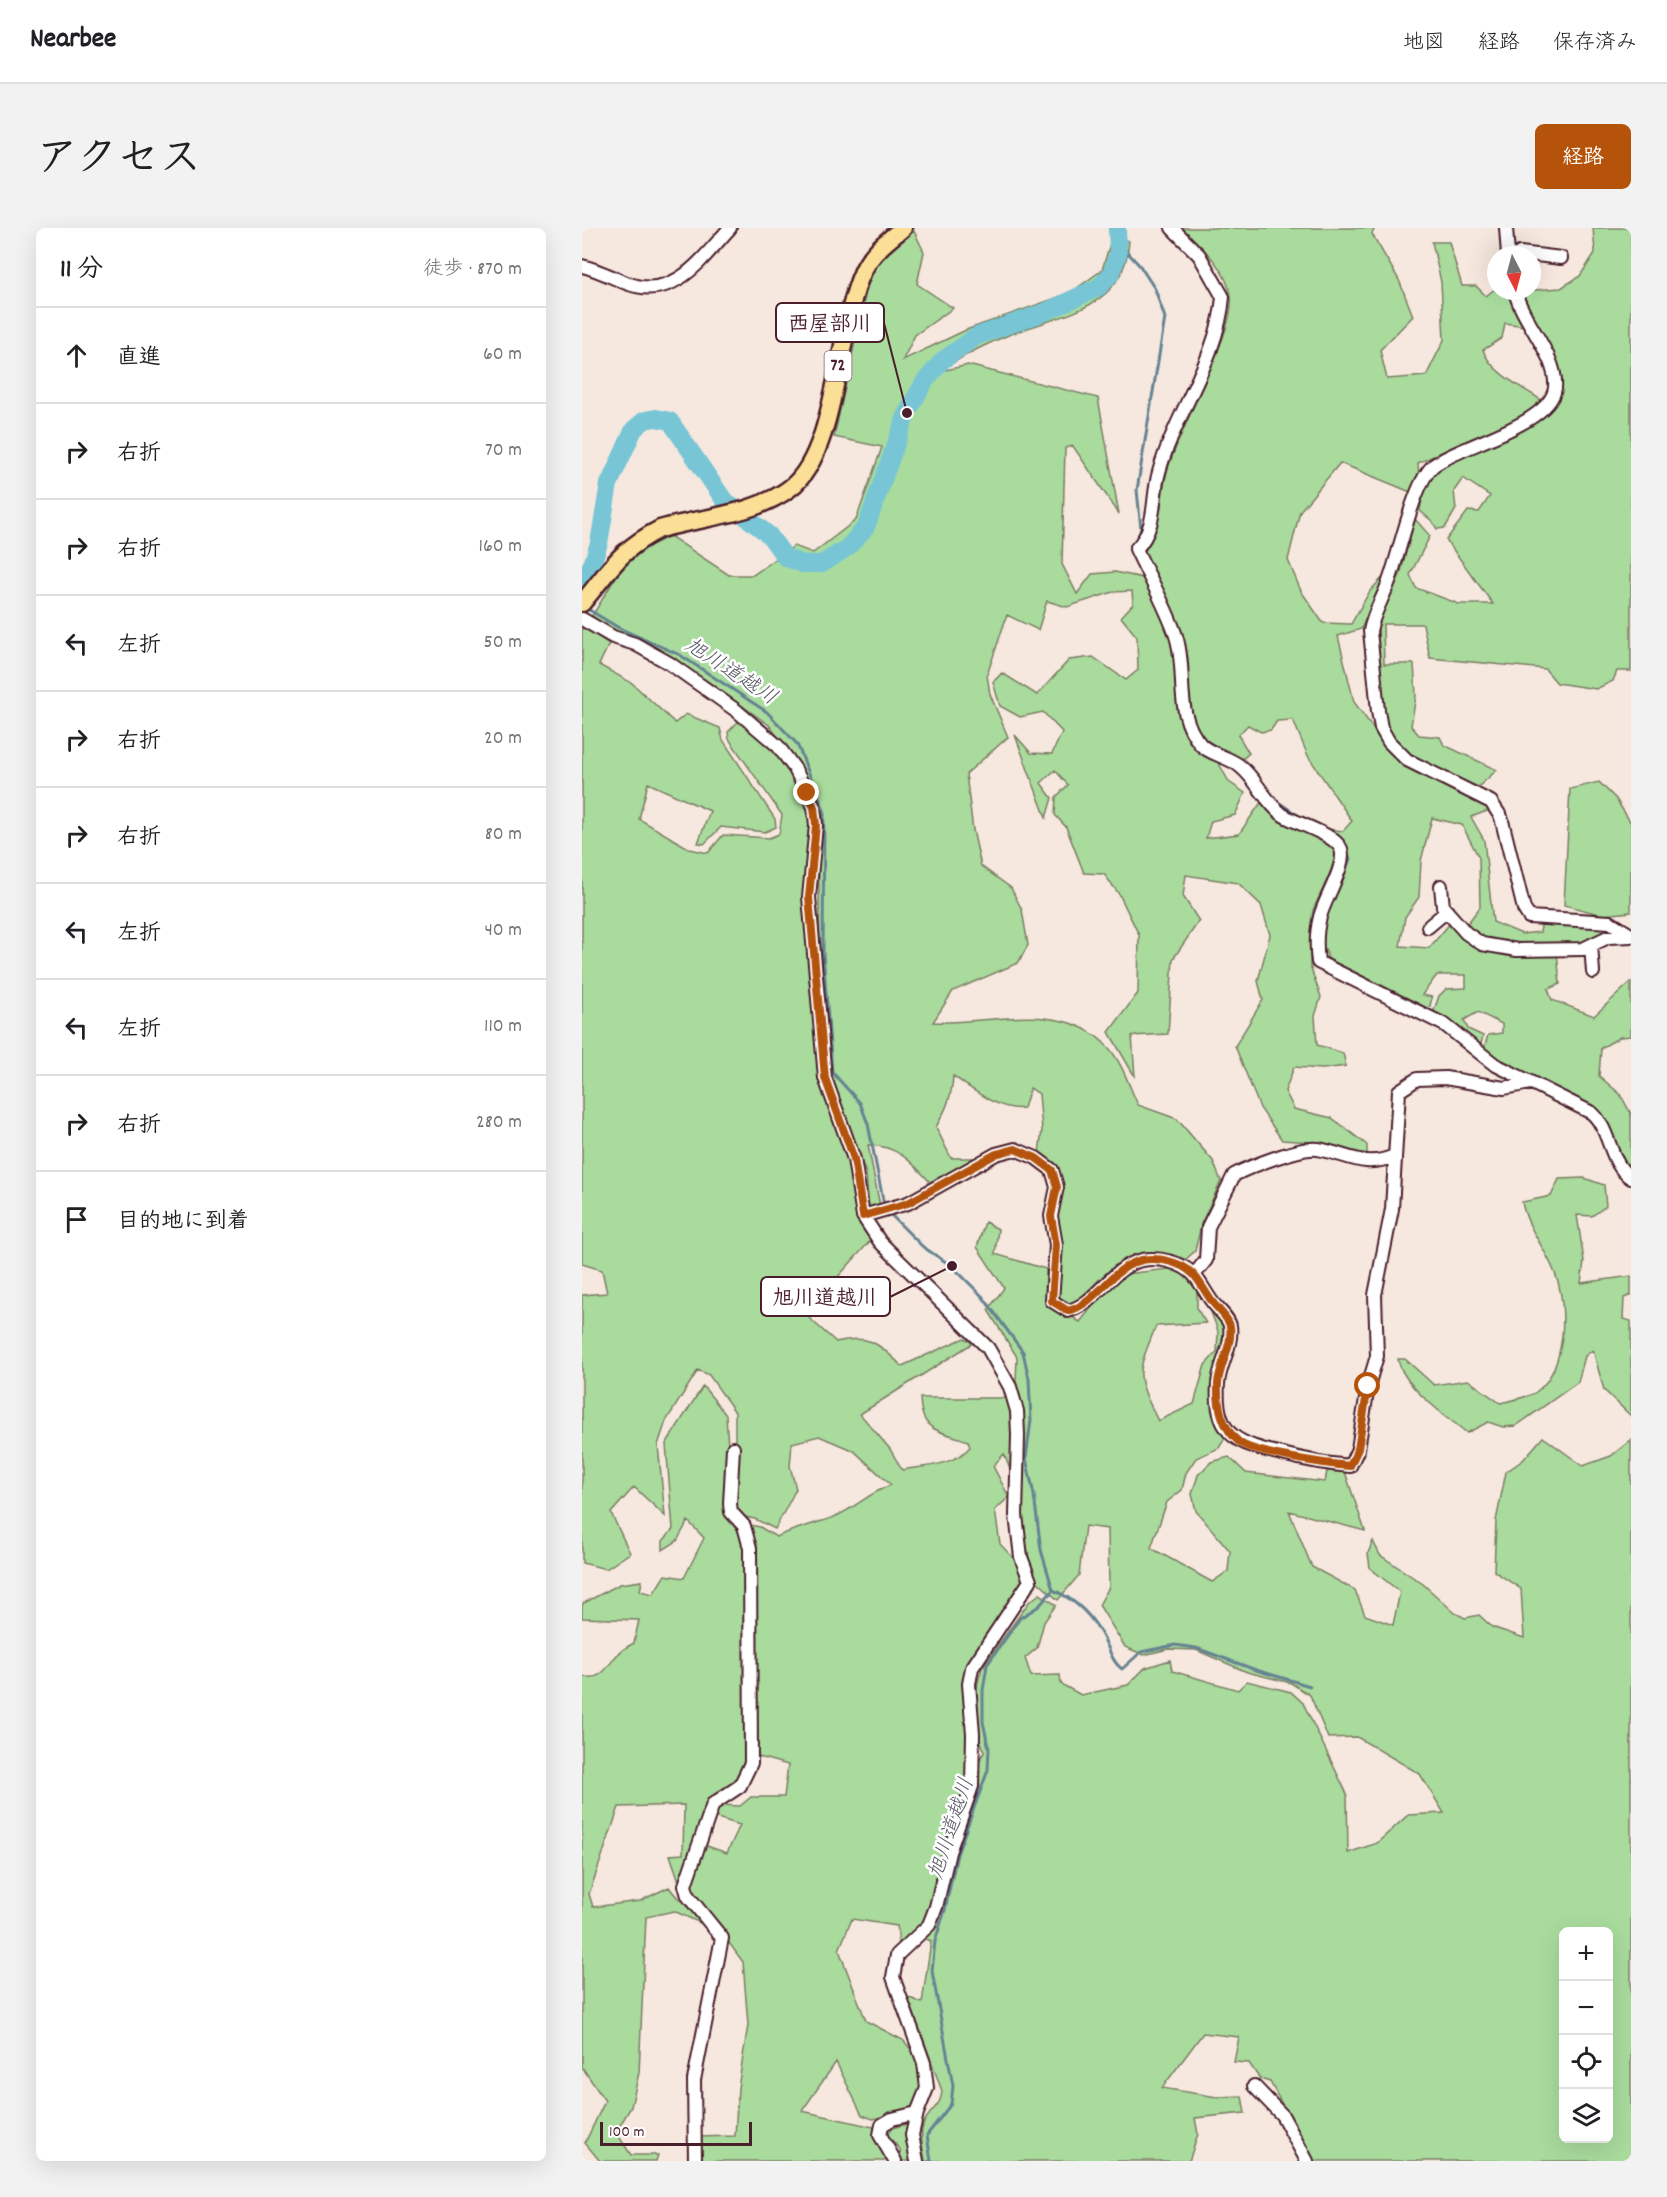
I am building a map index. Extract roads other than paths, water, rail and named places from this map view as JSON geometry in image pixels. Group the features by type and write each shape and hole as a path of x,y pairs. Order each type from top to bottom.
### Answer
{"main road":[{"name":"72","path":"585,600 620,555 644,537 660,529 769,500 791,488 805,473 816,453 853,299 864,269 881,246 903,228"}],"street":[{"path":"582,266 631,285 647,288 667,286 689,273 730,228"},
{"path":"1172,228 1199,255 1223,297 1222,315 1216,334 1158,473 1154,517 1144,540 1136,549 1176,636 1181,661 1183,712 1189,728 1203,747 1241,767 1267,801 1283,815 1334,840 1341,848 1344,861 1327,894 1319,919 1316,946 1318,962 1445,1025 1494,1064 1592,1113 1599,1120 1622,1172 1631,1178"},
{"path":"1506,228 1507,246"},
{"path":"1541,256 1561,258"},
{"path":"1520,300 1552,365 1555,388 1550,400 1515,428 1434,466 1418,489 1388,585 1372,619 1370,631 1378,711 1381,728 1389,742 1407,760 1491,802 1501,817 1524,909 1529,917 1610,922 1631,935"},
{"path":"582,619 612,637 635,644 669,663 737,711 778,746 795,769 814,807 816,825 809,897 825,1078 854,1159 863,1216 880,1242 988,1348 1010,1387 1017,1419 1016,1515 1021,1557 1030,1581 972,1668 969,1684 973,1734 972,1786 949,1852 936,1908 929,1925 897,1955 893,1977 924,2063 927,2088 917,2113 912,2135 917,2161"},
{"path":"1441,886 1443,906 1466,933 1482,944 1516,950 1583,949 1608,936 1631,935"},
{"path":"1428,927 1447,911"},
{"path":"1591,945 1593,972"},
{"path":"863,1216 908,1203 996,1154 1015,1149 1036,1158 1052,1170 1057,1187 1051,1216 1056,1245 1052,1301 1068,1311 1081,1308 1106,1283 1141,1261 1171,1262 1194,1275 1202,1289 1230,1324 1230,1338 1218,1384 1222,1421 1231,1435 1241,1444 1324,1464 1350,1466 1358,1449 1368,1386 1377,1356 1375,1295 1392,1209 1399,1091 1417,1079 1445,1078 1504,1088 1530,1083"},
{"path":"1194,1275 1206,1260 1208,1227 1234,1175 1298,1150 1316,1148 1350,1159 1378,1162 1394,1156"},
{"path":"695,2161 694,2080 722,1938 688,1896 685,1885 713,1804 740,1786 751,1763 752,1746 751,1633 748,1620 752,1576 750,1548 744,1526 731,1512 733,1448"},
{"path":"1254,2086 1282,2115 1307,2161"},
{"path":"895,2161 880,2135 882,2125 892,2119 917,2113"}],"waterway":[{"path":"582,577 592,565 599,543 609,484 634,429 645,420 656,418 670,421 724,500 769,535 785,557 803,564 822,564 848,547 866,527 907,413 925,381 943,360 977,336 1045,312 1099,287 1111,274 1118,254 1117,228"},
{"path":"1118,242 1140,266 1155,289 1165,318 1137,490 1141,529 1138,539"},
{"name":"旭川道越川","path":"586,608 619,628 680,655 767,712 797,744 824,810 823,953 832,1072 860,1103 868,1124 884,1205"},
{"path":"1183,640 1186,660"},
{"path":"1200,733 1205,740 1225,752"},
{"path":"1275,800 1302,818"},
{"path":"1341,881 1350,859 1345,845"},
{"name":"旭川道越川","path":"889,1213 923,1247 952,1266 983,1297 1023,1352 1029,1379 1031,1420 1026,1458 1034,1495 1041,1550 1053,1590 1039,1606 1020,1618 987,1665 983,1690 983,1722 989,1749 988,1770 957,1854 945,1910 935,1941 932,1971 953,2086 951,2104 927,2135 931,2161"},
{"path":"1053,1590 1077,1604 1090,1617 1101,1633 1114,1660 1122,1669 1141,1652 1175,1645 1196,1648 1256,1670 1310,1686"}],"place":[{"name":"西屋部川","path":"907,413"},
{"name":"旭川道越川","path":"952,1266"}]}
